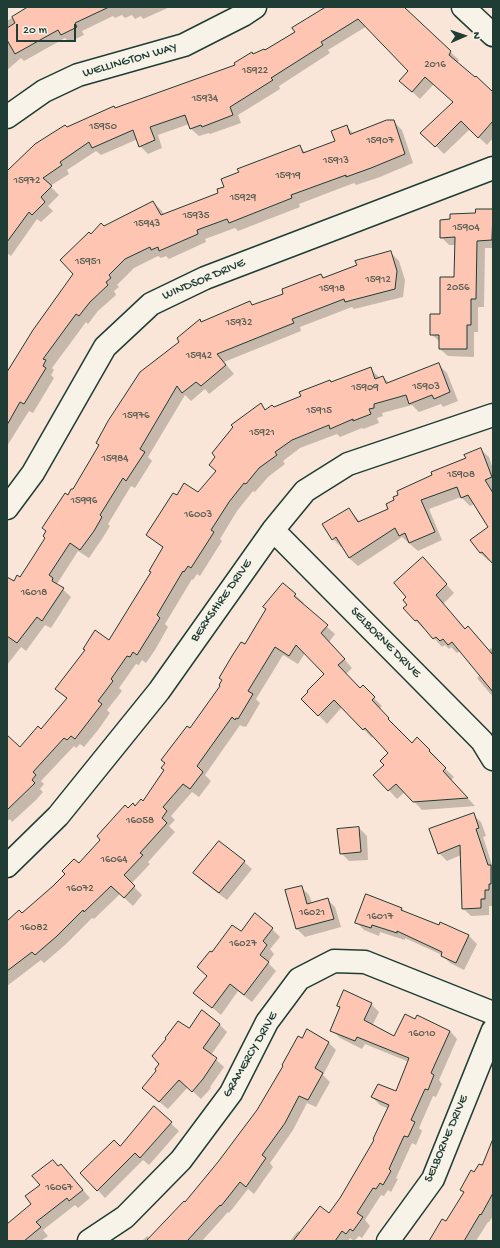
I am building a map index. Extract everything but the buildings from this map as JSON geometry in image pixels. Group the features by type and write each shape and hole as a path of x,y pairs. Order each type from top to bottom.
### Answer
{"street":[{"name":"WELLINGTON WAY","path":"7,117 44,90 78,75 184,45 243,16 255,7"},
{"path":"463,7 493,35"},
{"name":"WINDSOR DRIVE","path":"7,508 33,472 106,347 151,304 205,278 493,168"},
{"name":"BERKSHIRE DRIVE","path":"7,866 58,816 158,691 273,530 305,491 348,464 493,416"},
{"name":"SELBORNE DRIVE","path":"273,530 482,741 493,759"},
{"name":"GRAMERCY DRIVE","path":"89,1241 125,1217 181,1160 231,1093 268,1022 299,979 334,961 365,962 493,1013"},
{"name":"SELBORNE DRIVE","path":"388,1241 433,1179 493,1030"}]}
